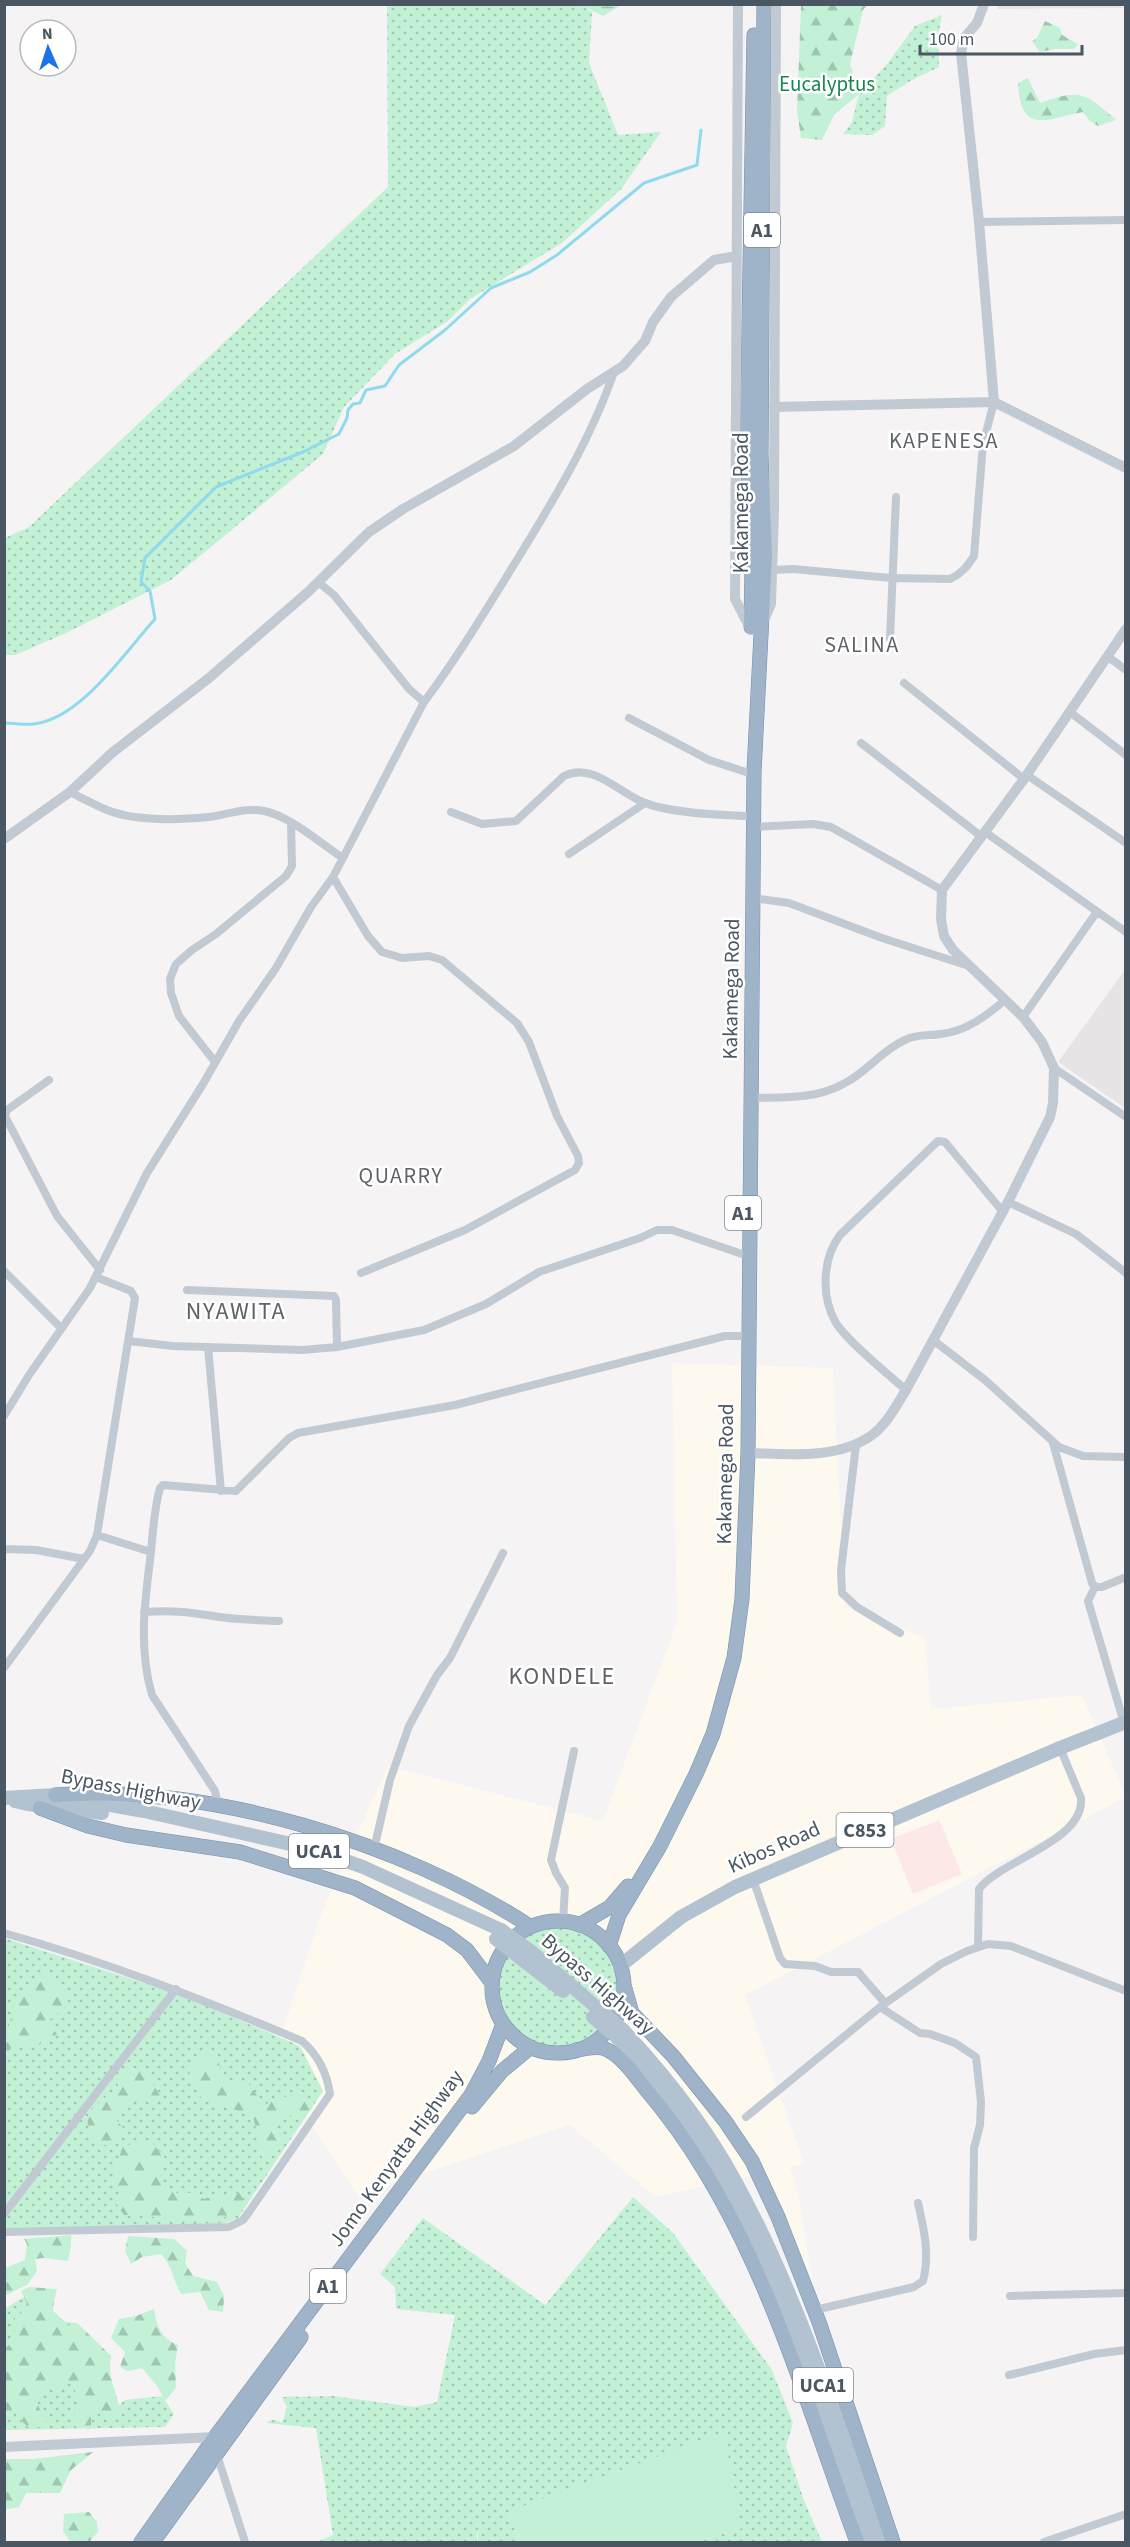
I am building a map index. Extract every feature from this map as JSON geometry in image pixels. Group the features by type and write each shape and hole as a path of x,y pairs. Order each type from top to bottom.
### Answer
{"highway":[{"name":"Kakamega Road","path":"754,454 755,4"},
{"name":"Kakamega Road","path":"609,1946 620,1915 660,1846 713,1734 734,1658 742,1599 748,1453 755,631 752,566 764,4"},
{"name":"Kakamega Road","path":"579,1924 610,1908 642,1868 655,1845 707,1733 729,1659 736,1615 746,898 744,816 755,631"},
{"path":"55,1795 92,1792 133,1793 218,1805 315,1830 374,1849 456,1885 531,1927"},
{"path":"40,1808 87,1826 126,1835 240,1852 355,1888 447,1935 467,1950 492,1983"},
{"path":"857,2542 789,2352 742,2238 720,2195 681,2134 615,2055 601,2048 561,2052 531,2047 511,2033 496,2011 492,1983 500,1955 519,1934 531,1927 547,1922 563,1921 579,1924 596,1933 609,1946 620,1966 632,2013 681,2065 725,2121 752,2161 778,2217 815,2310 893,2542"},
{"path":"576,2050 589,2044 611,2026 620,2006 624,1986"},
{"name":"Jomo Kenyatta Highway","path":"141,2542 215,2438 471,2095 489,2061 503,2024"},
{"name":"Jomo Kenyatta Highway","path":"153,2542 477,2100 502,2071 531,2047"}],"main road":[{"name":"Kibos Road","path":"620,1966 681,1917 753,1879 1125,1722"},
{"name":"Bypass Highway","path":"4,1798 55,1795 275,1845 359,1872 453,1914 496,1939 572,1998 624,2044 692,2134 755,2231 799,2318 881,2542"},
{"name":"Bypass Highway","path":"4,1798 40,1808 124,1812"},
{"name":"Bypass Highway","path":"755,2231 868,2542"}],"street":[{"path":"738,4 735,598 755,631 771,604 773,570 776,4"},
{"path":"773,570 793,569 891,578 950,579 968,567 974,556 983,444 994,402 980,222 961,53 964,39 977,23 984,4"},
{"path":"980,222 1125,220"},
{"path":"4,839 70,792 113,752 209,678 318,582 369,532 403,509 514,446 587,389 622,366 645,341 653,322 671,297 714,260 737,256"},
{"path":"4,1416 98,1274 136,1194 239,1021 276,968 311,908 333,876 424,702 444,676 537,527 578,454 606,395 614,372"},
{"path":"774,407 994,402 1125,468"},
{"path":"890,639 896,497"},
{"path":"318,582 334,595 409,689 424,702"},
{"path":"748,1453 828,1452 856,1445 873,1434 886,1420 906,1390 1008,1202 1050,1118 1054,1068 1042,1042 1023,1017 953,950 944,936 941,919 942,890 1026,777 1125,629"},
{"path":"1107,656 1125,670"},
{"path":"904,683 1026,777 1125,843"},
{"path":"1070,712 1125,755"},
{"path":"629,718 709,760 746,772"},
{"path":"861,743 984,835 1125,932"},
{"path":"451,812 482,824 516,821 564,776 574,771 597,776 645,803 692,812 744,816"},
{"path":"70,792 109,811 124,814 184,818 254,810 277,815 343,858"},
{"path":"569,854 645,803"},
{"path":"215,1062 179,1016 171,993 171,979 176,964 286,876 292,866 291,824"},
{"path":"753,827 813,824 831,827 942,890"},
{"path":"333,876 368,936 382,952 402,958 429,956 442,960 517,1023 529,1042 557,1116 578,1156 579,1163 575,1170 465,1230 361,1273"},
{"path":"753,898 789,903 882,938 969,966"},
{"path":"1023,1017 1096,913"},
{"path":"751,1098 815,1096 846,1083 905,1040 921,1034 941,1034 963,1029 982,1019 1005,1000"},
{"path":"1054,1068 1125,1117"},
{"path":"4,1668 84,1559 97,1535 135,1298 133,1292 98,1274 57,1216 5,1116 7,1110 49,1080"},
{"path":"906,1390 836,1322 829,1302 826,1281 831,1249 840,1235 938,1141 945,1142 1002,1212"},
{"path":"1008,1202 1076,1234 1125,1273"},
{"path":"128,1341 208,1347 302,1350 337,1347 440,1324 490,1302 539,1272 640,1238 657,1230 672,1230 742,1254"},
{"path":"4,1271 61,1328"},
{"path":"187,1290 334,1296 337,1347"},
{"path":"218,1805 215,1791 152,1695 142,1637 158,1497 163,1485 236,1491 289,1438 297,1433 455,1405 725,1336 741,1336"},
{"path":"933,1340 985,1380 1052,1442 1064,1450 1083,1456 1125,1457"},
{"path":"208,1347 221,1491"},
{"path":"1052,1442 1095,1587 1088,1601 1125,1722"},
{"path":"856,1445 841,1570 842,1593 857,1606 900,1633"},
{"path":"97,1535 151,1552"},
{"path":"4,1549 36,1550 84,1559"},
{"path":"374,1849 390,1780 409,1726 437,1675 450,1658 503,1553"},
{"path":"1095,1587 1102,1587 1125,1577"},
{"path":"144,1612 193,1611 214,1617 279,1621"},
{"path":"978,1947 979,1889 1018,1861 1064,1833 1070,1827 1081,1804 1081,1798 1060,1748"},
{"path":"563,1921 565,1888 551,1860 574,1751"},
{"path":"753,1879 780,1958 785,1964 815,1966 831,1972 858,1972 883,2005 920,2033 955,2043 976,2057 981,2102 980,2125 974,2148 973,2237"},
{"path":"4,1933 78,1954 176,1989 302,2041 314,2051 328,2083 330,2094 243,2220 229,2227 4,2232"},
{"path":"746,2117 883,2005 941,1964 978,1947 997,1944 1011,1946 1125,1991"},
{"path":"4,2214 176,1989"},
{"path":"815,2310 914,2287 923,2281 926,2259 925,2235 918,2203"},
{"path":"1010,2296 1125,2293"},
{"path":"1009,2374 1094,2354 1125,2350"},
{"path":"4,2447 215,2438"},
{"path":"217,2455 245,2542"},
{"path":"1044,2542 1125,2514"}],"shaded area":[{"path":"1123,4 1123,8 998,9 997,5"},
{"path":"1125,970 1125,1108 1058,1062"},
{"path":"672,1363 833,1368 845,1607 925,1638 931,1709 1082,1695 1126,1797 745,1995 804,2164 790,2167 799,2197 817,2311 755,2175 655,2197 570,2125 357,2195 306,2117 269,2070 323,1909 388,1766 603,1821 677,1622"},
{"path":"939,1820 962,1874 913,1894 891,1839"}],"green space":[{"path":"387,5 580,5 592,12 589,63 618,135 661,132 621,189 562,243 470,299 448,321 395,354 344,407 323,454 171,580 64,634 15,655 5,655 4,539 29,527 388,187"},
{"path":"580,5 621,5 603,16"},
{"name":"Eucalyptus","path":"801,5 867,5 863,10 850,64 859,94 834,115 822,140 801,138 797,111"},
{"path":"942,15 938,36 939,67 910,81 887,96 885,126 872,135 843,134 852,122 859,94 887,64 915,26"},
{"path":"1045,21 1060,28 1062,35 1078,44 1074,49 1040,52 1032,41 1037,38"},
{"path":"1028,78 1040,103 1064,96 1081,96 1096,104 1116,120 1098,126 1090,121 1083,112 1047,120 1030,117 1024,111 1020,100 1018,83"},
{"path":"557,1926 580,1930 600,1944 614,1964 618,1987 614,2010 600,2030 580,2044 557,2048 534,2044 514,2030 500,2010 496,1987 500,1964 514,1944 534,1930"},
{"path":"4,1938 181,1995 300,2046 323,2091 238,2218 225,2223 5,2230"},
{"path":"44,1974 61,1981 69,2004 47,2022 57,2034 38,2045 15,2044 5,2055 5,2029 8,2029 15,2002"},
{"path":"210,2052 218,2056 221,2074 234,2082 246,2080 264,2105 278,2098 301,2094 313,2108 300,2119 284,2113 276,2127 288,2138 277,2152 262,2158 253,2115 202,2100 189,2072 197,2060"},
{"path":"130,2066 148,2075 163,2101 129,2099 117,2113 117,2121 126,2131 118,2139 101,2147 89,2128 90,2114 94,2107 118,2088 117,2076"},
{"path":"150,2140 165,2158 160,2176 165,2186 177,2193 191,2193 204,2199 243,2192 242,2208 225,2217 199,2220 124,2215 116,2203 123,2192 114,2184 114,2172 123,2146"},
{"path":"633,2197 673,2233 772,2370 793,2423 786,2446 803,2498 822,2542 696,2542 742,2528 509,2511 519,2542 478,2542 477,2526 477,2542 317,2542 333,2535 316,2428 266,2423 274,2420 282,2423 287,2407 282,2398 284,2397 333,2396 414,2407 437,2402 455,2315 396,2309 395,2287 380,2274 423,2218 545,2305"},
{"path":"71,2235 68,2261 35,2259 37,2271 28,2284 5,2296 5,2268 25,2260 27,2244 24,2239"},
{"path":"128,2236 174,2239 187,2251 185,2263 193,2276 217,2282 224,2296 223,2312 209,2310 200,2292 181,2294 161,2254 142,2257 131,2264 125,2251"},
{"path":"29,2287 57,2289 53,2310 59,2323 63,2327 77,2323 111,2356 110,2372 119,2417 101,2418 97,2406 91,2415 91,2429 74,2426 73,2416 80,2409 73,2383 52,2388 36,2398 40,2410 48,2419 41,2427 28,2427 16,2415 13,2407 5,2423 5,2348 14,2342 15,2318 27,2303 21,2291"},
{"path":"52,2289 52,2310 65,2322 77,2323 111,2356 108,2369 119,2405 125,2400 162,2396 174,2414 165,2427 5,2430 4,2309 24,2297"},
{"path":"154,2309 161,2331 178,2345 175,2364 176,2388 165,2401 158,2387 142,2368 128,2371 120,2367 125,2352 111,2338 119,2319"},
{"path":"724,2432 742,2528 696,2542 519,2542 509,2511"},
{"path":"93,2452 71,2470 60,2493 26,2493 19,2507 5,2510 5,2459 33,2459"},
{"path":"89,2512 97,2522 98,2532 89,2542 70,2542 63,2531 64,2514"}],"waterway":[{"path":"4,723 33,724 51,720 68,711 84,698 116,666 155,619 150,591 141,582 145,558 216,487 303,452 339,434 347,418 348,410 353,404 360,403 366,390 385,386 399,365 445,330 491,288 530,272 557,255 644,183 697,165 701,130"}],"district":[{"name":"KAPENESA","path":"944,440"},
{"name":"SALINA","path":"862,644"},
{"name":"QUARRY","path":"401,1175"},
{"name":"NYAWITA","path":"236,1311"},
{"name":"KONDELE","path":"562,1676"}]}
